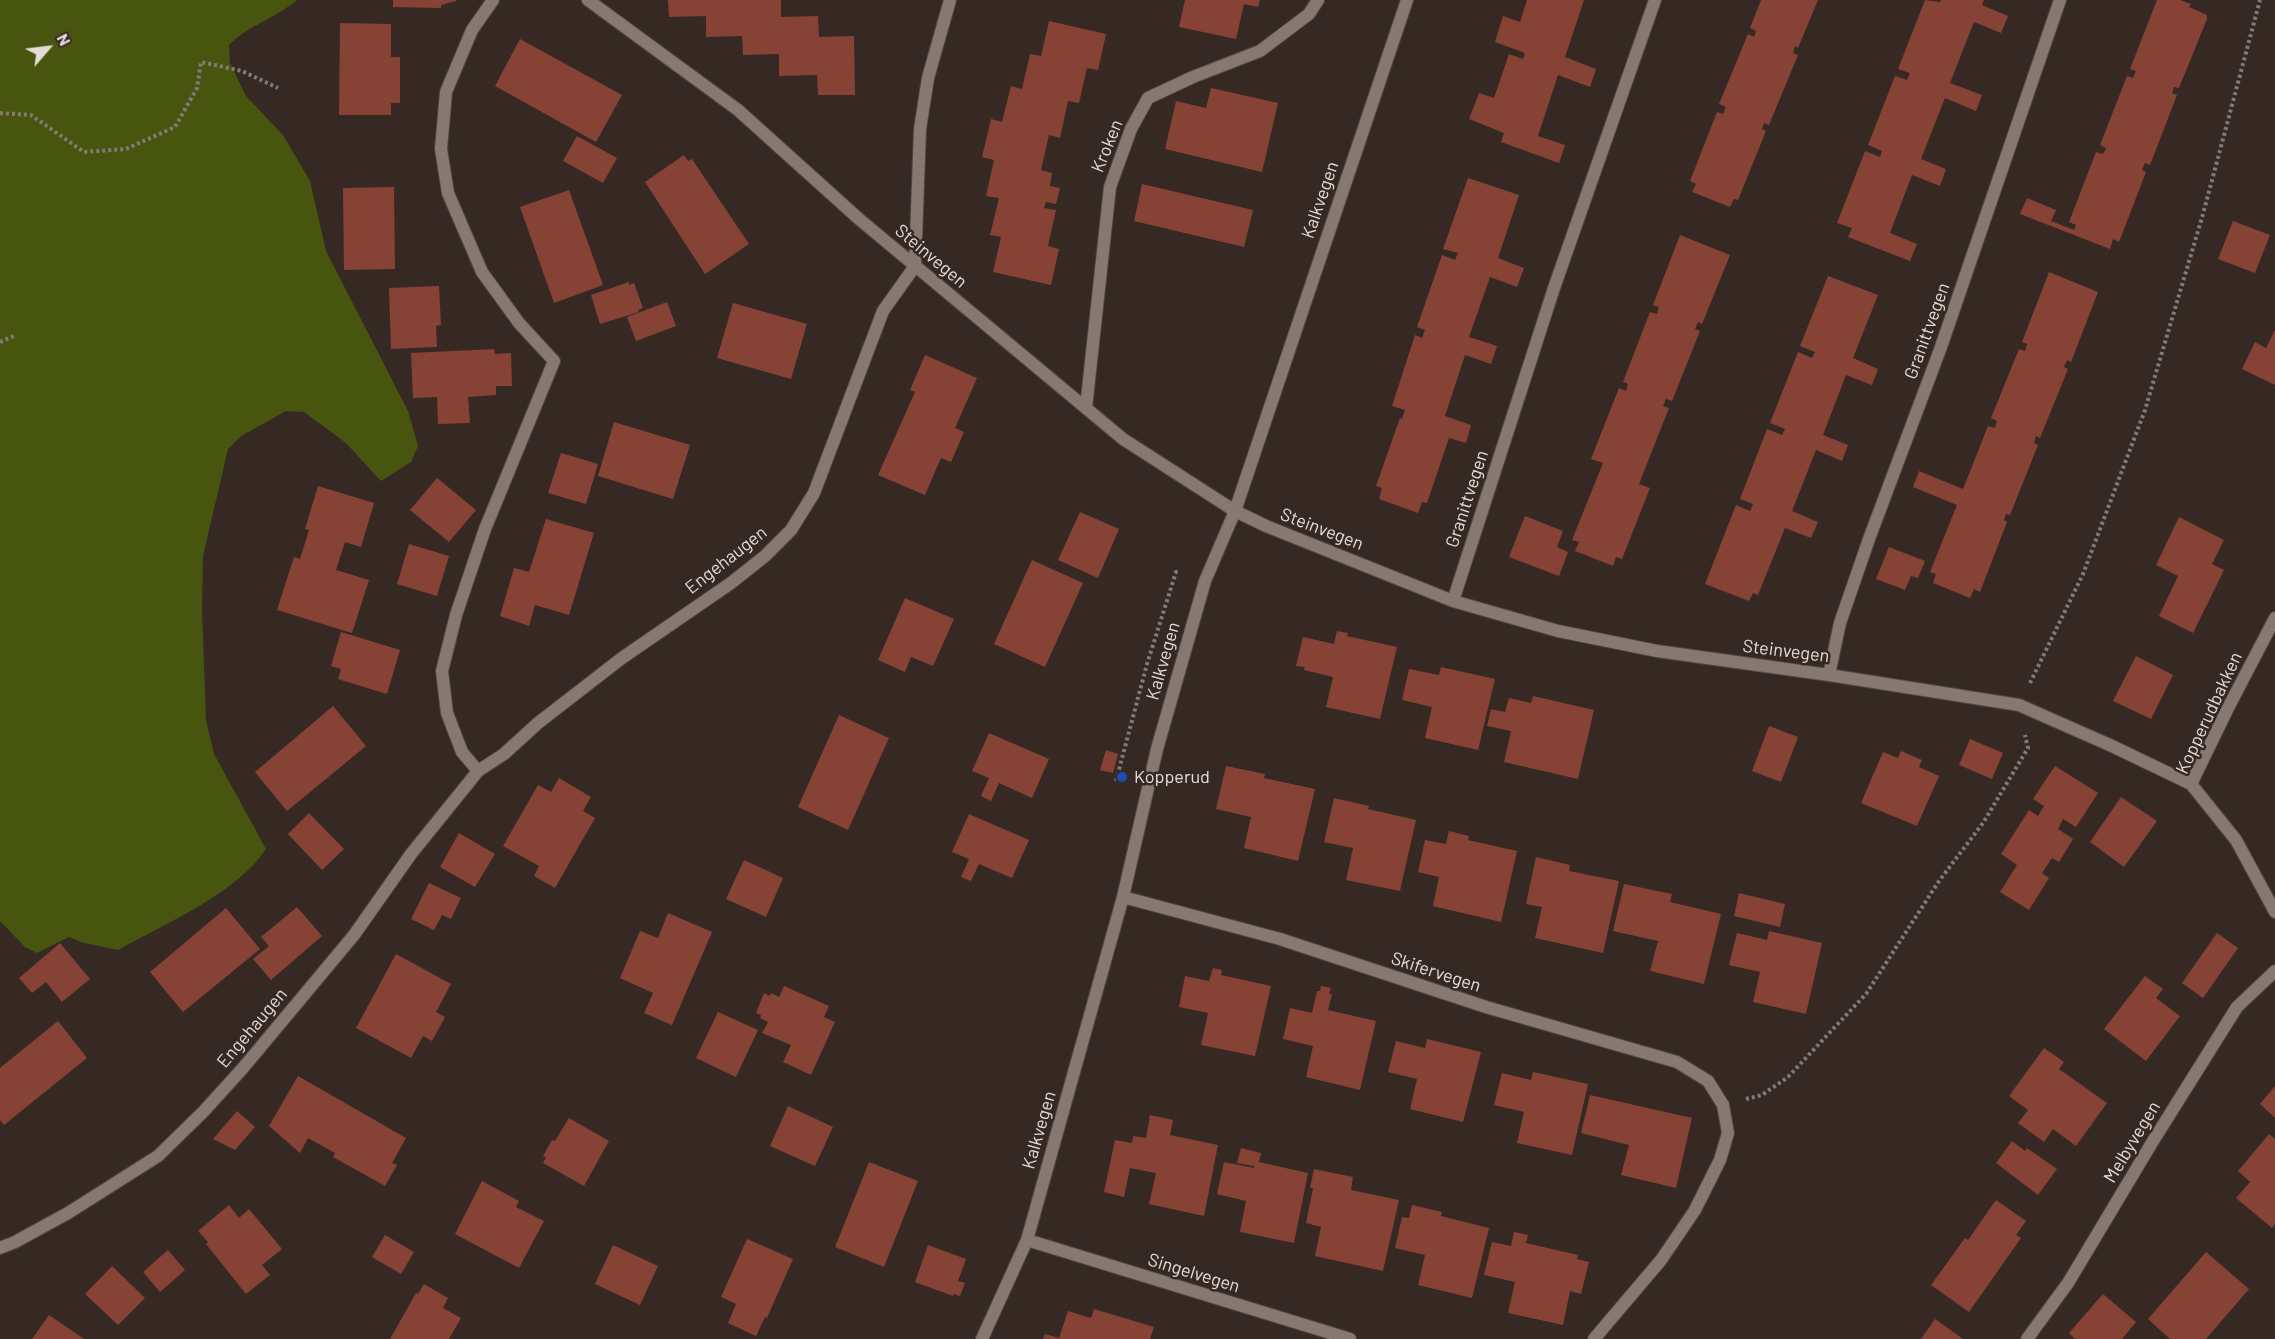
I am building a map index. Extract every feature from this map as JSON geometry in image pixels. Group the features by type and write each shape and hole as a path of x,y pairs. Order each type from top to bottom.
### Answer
{"street":[{"path":"478,771 462,752 447,712 442,671 456,615 485,530 554,361 519,323 482,272 448,193 444,171 441,149 446,92 472,30 493,0"},
{"name":"Steinvegen","path":"588,0 738,110 859,219 1123,439 1235,511 1266,526 1453,601 1558,631 1657,651 2019,705 2191,784"},
{"path":"915,266 920,129 928,78 950,0"},
{"name":"Kroken","path":"1086,408 1110,187 1131,129 1148,98 1193,77 1260,51 1309,14 1318,0"},
{"name":"Kalkvegen","path":"982,1339 1027,1240 1123,897 1156,749 1205,581 1235,511 1407,0"},
{"name":"Granittvegen","path":"1453,601 1554,288 1655,0"},
{"name":"Granittvegen","path":"1829,675 1840,623 1941,347 2061,0"},
{"name":"Engehaugen","path":"0,1248 68,1213 158,1156 204,1112 354,935 411,854 478,771 504,754 538,723 622,658 731,583 765,556 791,530 814,493 883,310 915,266"},
{"name":"Kopperudbakken","path":"2275,618 2191,784 2236,840 2275,912"},
{"name":"Skifervegen","path":"1123,897 1280,939 1486,1007 1677,1062 1708,1081 1723,1105"},
{"name":"Melbyvegen","path":"2027,1339 2068,1283 2237,1006 2275,971"},
{"path":"1594,1339 1661,1260 1695,1210 1720,1160 1728,1133 1723,1105"},
{"name":"Singelvegen","path":"1027,1240 1350,1339"}],"path":[{"path":"1723,1105 1762,1095 1788,1077 1866,994 1939,881 1983,823 2028,748 2019,705 2083,574 2145,410 2203,214 2260,0"},
{"path":"0,113 31,115 84,152 126,149 175,126 197,88 201,62 242,71 278,88"},
{"path":"0,342 14,336"}],"green space":[{"path":"0,0 297,0 245,32 229,45 230,63 246,96 283,135 310,181 326,251 408,411 418,446 411,462 381,481 346,443 304,412 286,411 241,436 228,449 203,556 202,609 206,720 214,754 266,849 253,865 219,894 118,950 84,943 69,937 37,953 25,947 0,921"}],"building":[{"path":"393,0 456,1 441,5 441,8 393,7"},
{"path":"668,0 781,0 781,17 818,16 819,37 854,36 855,95 818,95 817,75 779,76 779,54 743,55 742,36 706,37 706,16 669,17"},
{"path":"1185,0 1260,0 1258,7 1244,4 1236,39 1179,27"},
{"path":"1527,0 1584,0 1565,57 1596,69 1590,87 1558,75 1538,136 1565,145 1559,163 1501,142 1504,133 1469,119 1479,93 1494,98 1509,54 1523,59 1525,53 1495,42 1503,16 1520,22"},
{"path":"1761,0 1818,0 1798,48 1795,46 1793,53 1798,55 1769,125 1764,123 1762,129 1766,131 1738,200 1734,199 1730,207 1692,192 1696,184 1690,181 1717,112 1723,114 1726,107 1719,104 1748,34 1754,37 1756,31 1750,28"},
{"path":"1925,0 1940,2 1941,0 1984,0 1982,5 2008,16 2001,33 1974,22 1950,83 1982,95 1976,111 1945,98 1921,159 1946,169 1940,186 1912,175 1890,233 1917,244 1910,261 1848,237 1852,228 1837,223 1865,151 1880,157 1882,151 1868,145 1895,76 1907,80 1910,73 1898,69"},
{"path":"2157,0 2180,0 2191,4 2189,7 2207,15 2207,19 2179,88 2174,87 2172,93 2177,95 2150,165 2145,163 2142,170 2146,172 2119,242 2113,239 2110,249 2020,214 2027,198 2056,210 2051,221 2074,230 2076,225 2069,222 2096,152 2103,154 2106,148 2100,145 2127,76 2133,78 2136,71 2130,69"},
{"path":"1049,21 1106,34 1098,70 1087,68 1079,103 1068,101 1060,138 1049,135 1041,170 1052,173 1050,186 1060,188 1056,204 1046,202 1044,208 1056,210 1048,246 1059,249 1051,285 993,272 1001,237 990,235 999,198 986,196 994,160 982,157 991,119 1002,122 1011,86 1022,89 1030,54 1041,56"},
{"path":"340,23 391,24 391,57 400,57 400,103 391,103 391,115 339,115"},
{"path":"520,39 622,95 596,142 495,86"},
{"path":"1211,88 1278,103 1262,172 1165,149 1176,101 1206,108"},
{"path":"577,136 617,158 603,183 563,161"},
{"path":"684,155 688,161 692,159 749,244 705,274 645,182"},
{"path":"1468,178 1519,195 1498,258 1524,268 1517,287 1490,277 1469,337 1497,346 1491,364 1465,355 1445,416 1471,425 1466,443 1449,438 1427,503 1422,502 1418,513 1379,499 1382,488 1376,486 1400,418 1402,419 1405,410 1392,406 1415,335 1422,338 1425,330 1417,327 1442,255 1455,260 1458,253 1443,249"},
{"path":"1142,184 1253,210 1244,247 1134,221"},
{"path":"394,187 395,269 344,270 343,188"},
{"path":"569,190 603,285 554,303 520,207"},
{"path":"2233,221 2270,235 2255,273 2218,259"},
{"path":"1680,235 1730,255 1702,324 1698,322 1695,329 1700,331 1672,401 1666,399 1663,406 1669,408 1639,484 1650,488 1622,559 1616,557 1613,566 1575,551 1579,542 1572,540 1603,463 1591,459 1619,388 1626,391 1628,384 1623,382 1650,312 1657,314 1659,307 1653,305"},
{"path":"2049,272 2098,292 2071,362 2067,360 2064,367 2068,369 2040,438 2036,436 2034,443 2038,445 2010,515 2006,514 2004,520 2007,522 1980,592 1974,589 1970,598 1933,583 1936,574 1930,572 1957,505 1913,487 1919,471 1963,489 1988,426 1995,428 1997,421 1991,418 2019,349 2025,351 2027,344 2022,342"},
{"path":"1828,276 1878,295 1853,358 1878,369 1872,385 1846,375 1823,435 1848,445 1842,461 1816,450 1792,511 1818,522 1811,538 1785,528 1758,595 1753,593 1749,601 1705,584 1736,505 1750,511 1753,504 1740,499 1767,429 1782,435 1785,429 1770,423 1798,352 1812,358 1815,352 1800,346"},
{"path":"629,282 629,285 634,283 643,308 638,310 639,312 600,324 591,295"},
{"path":"439,286 441,325 436,326 437,347 391,349 389,288"},
{"path":"667,302 676,326 636,341 627,317"},
{"path":"733,303 807,324 791,379 717,358"},
{"path":"2275,330 2275,385 2242,369 2255,342 2266,348"},
{"path":"494,349 495,354 511,353 512,386 496,386 496,395 468,397 470,423 438,424 437,397 413,398 411,353"},
{"path":"925,355 977,378 955,428 964,432 951,462 941,458 925,495 878,475 915,392 910,390"},
{"path":"614,422 690,445 673,499 598,476"},
{"path":"561,453 598,464 586,504 548,493"},
{"path":"437,478 476,510 449,542 410,510"},
{"path":"318,486 374,503 361,547 345,542 336,570 369,580 352,633 277,610 294,557 300,559 309,530 305,529"},
{"path":"1080,512 1119,529 1098,578 1058,560"},
{"path":"1525,516 1563,531 1557,547 1568,552 1559,576 1509,557"},
{"path":"2179,517 2224,540 2212,564 2224,570 2193,633 2159,616 2178,576 2156,565"},
{"path":"546,519 594,533 569,615 535,605 529,626 500,616 514,568 529,572"},
{"path":"409,544 449,556 437,596 397,584"},
{"path":"1889,547 1925,561 1918,578 1911,576 1905,590 1876,579"},
{"path":"1032,560 1083,583 1045,667 994,644"},
{"path":"905,598 954,619 933,666 911,657 905,672 878,660"},
{"path":"1337,631 1348,633 1347,636 1397,647 1380,719 1326,707 1333,677 1296,666 1303,637 1334,644"},
{"path":"341,632 400,650 387,694 338,679 341,669 331,666"},
{"path":"2136,656 2173,675 2151,719 2113,701"},
{"path":"1441,667 1495,679 1478,750 1425,738 1432,707 1402,700 1409,669 1439,675"},
{"path":"1533,696 1594,710 1578,779 1504,762 1511,731 1487,726 1491,709 1505,712 1509,698 1531,703"},
{"path":"333,706 366,746 287,811 255,772"},
{"path":"839,715 889,738 848,830 798,807"},
{"path":"1769,726 1798,737 1781,782 1752,771"},
{"path":"989,733 1049,759 1032,798 999,783 991,801 981,796 989,778 972,771"},
{"path":"1970,739 2003,753 1992,779 1959,765"},
{"path":"1106,750 1118,754 1113,773 1100,770"},
{"path":"1901,751 1922,760 1919,767 1939,776 1917,826 1861,803 1883,752 1898,758"},
{"path":"1226,766 1265,774 1264,778 1315,789 1298,861 1244,848 1251,817 1216,809"},
{"path":"2055,766 2098,793 2076,827 2063,819 2058,829 2073,839 2059,862 2052,858 2042,873 2049,878 2029,910 2000,892 2017,865 2001,854 2029,810 2038,816 2044,806 2033,799"},
{"path":"559,778 591,797 583,811 595,818 555,888 534,876 539,866 503,846 538,785 551,792"},
{"path":"2121,797 2157,821 2124,867 2090,842"},
{"path":"1334,798 1369,806 1368,809 1416,820 1400,891 1346,880 1353,848 1324,842"},
{"path":"309,813 344,849 322,870 288,834"},
{"path":"969,814 1029,840 1012,878 979,864 971,881 961,877 969,859 952,852"},
{"path":"1449,831 1469,836 1468,840 1517,851 1501,922 1433,906 1439,877 1418,872 1425,840 1446,844"},
{"path":"459,833 495,854 475,887 440,867"},
{"path":"1536,857 1570,865 1569,871 1619,881 1603,953 1535,938 1542,907 1526,904"},
{"path":"744,860 783,878 766,917 726,899"},
{"path":"429,883 461,898 451,919 442,915 434,930 411,919"},
{"path":"1624,884 1672,894 1670,902 1721,914 1704,984 1650,971 1658,941 1613,931"},
{"path":"1739,893 1785,904 1780,927 1734,916"},
{"path":"297,907 322,936 271,980 253,959 269,946 261,937"},
{"path":"226,908 260,949 183,1012 150,972"},
{"path":"668,913 712,932 672,1025 644,1013 653,993 620,978 640,931 658,938"},
{"path":"1769,931 1822,943 1806,1014 1753,1002 1760,972 1729,965 1737,933 1767,940"},
{"path":"2217,933 2238,948 2203,998 2182,983"},
{"path":"60,943 90,979 62,1002 46,982 32,993 19,978"},
{"path":"396,954 451,984 436,1012 445,1017 432,1041 423,1036 411,1058 356,1028"},
{"path":"1213,968 1222,970 1221,975 1271,986 1255,1056 1201,1045 1208,1013 1179,1007 1185,976 1209,981"},
{"path":"2145,976 2163,989 2156,998 2180,1016 2146,1061 2104,1029"},
{"path":"784,986 829,1006 824,1017 835,1022 811,1075 783,1062 791,1045 762,1033 768,1022 756,1013 764,993 770,996 771,993 779,997"},
{"path":"1321,986 1331,988 1329,994 1332,994 1328,1010 1376,1021 1360,1090 1306,1077 1313,1046 1283,1039 1290,1008 1312,1013 1317,991 1320,991"},
{"path":"718,1012 758,1030 736,1077 696,1058"},
{"path":"58,1021 87,1058 4,1125 0,1120 0,1068"},
{"path":"1427,1039 1481,1052 1463,1122 1410,1109 1417,1079 1388,1072 1396,1041 1425,1048"},
{"path":"2044,1048 2064,1062 2059,1069 2107,1103 2076,1146 2053,1129 2044,1142 2018,1123 2028,1110 2009,1096"},
{"path":"1533,1072 1588,1084 1572,1155 1517,1143 1524,1112 1494,1105 1502,1073 1531,1080"},
{"path":"298,1076 406,1138 392,1163 397,1165 385,1186 333,1157 335,1153 308,1138 300,1153 269,1126"},
{"path":"2275,1086 2275,1118 2260,1104"},
{"path":"1590,1095 1692,1118 1676,1188 1621,1175 1629,1145 1581,1133"},
{"path":"788,1106 833,1127 815,1166 770,1146"},
{"path":"237,1111 255,1127 235,1150 213,1139"},
{"path":"1150,1115 1173,1120 1170,1135 1218,1145 1204,1216 1149,1204 1156,1173 1130,1168 1124,1197 1104,1192 1115,1140 1132,1143 1133,1136 1146,1138"},
{"path":"569,1118 609,1141 584,1186 543,1163 546,1157 543,1156 552,1140 555,1141"},
{"path":"2269,1134 2275,1139 2275,1224 2272,1228 2236,1198 2250,1182 2238,1171"},
{"path":"2012,1141 2025,1151 2027,1148 2057,1169 2038,1195 1996,1163"},
{"path":"1241,1148 1261,1153 1259,1162 1308,1173 1294,1243 1240,1232 1246,1201 1217,1194 1224,1162 1254,1168 1254,1166 1237,1163"},
{"path":"869,1162 918,1181 884,1267 835,1247"},
{"path":"1314,1169 1353,1177 1351,1190 1399,1200 1383,1271 1315,1256 1321,1227 1306,1223"},
{"path":"482,1181 519,1201 516,1207 544,1221 519,1268 455,1234"},
{"path":"1996,1200 2026,1221 2016,1235 2021,1238 1969,1312 1931,1285 1965,1238 1968,1240"},
{"path":"229,1205 239,1218 249,1209 282,1249 262,1265 270,1275 246,1294 198,1231"},
{"path":"1412,1205 1442,1212 1441,1216 1489,1228 1472,1298 1418,1285 1425,1255 1395,1248 1402,1217 1409,1218"},
{"path":"1514,1232 1528,1235 1526,1243 1578,1255 1577,1259 1589,1262 1581,1294 1570,1291 1563,1325 1508,1313 1515,1282 1484,1275 1492,1242 1511,1246"},
{"path":"385,1235 414,1252 401,1274 372,1257"},
{"path":"747,1239 793,1259 767,1318 765,1317 756,1336 728,1323 736,1304 721,1297"},
{"path":"613,1245 658,1266 640,1305 595,1284"},
{"path":"928,1245 966,1259 958,1281 965,1283 960,1296 954,1294 953,1296 915,1282"},
{"path":"168,1250 185,1270 160,1292 143,1272"},
{"path":"2206,1252 2249,1289 2206,1339 2170,1339 2148,1319"},
{"path":"112,1266 145,1298 118,1325 85,1294"},
{"path":"424,1284 448,1298 443,1308 461,1318 449,1339 390,1339 416,1293 418,1294"},
{"path":"2103,1294 2136,1322 2122,1339 2075,1339 2069,1333"},
{"path":"1094,1309 1154,1327 1150,1339 1043,1339 1045,1334 1059,1338 1068,1311 1091,1318"},
{"path":"49,1315 84,1339 32,1339"},
{"path":"1935,1319 1963,1339 1921,1339"}],"place":[{"name":"Kopperud","path":"1122,777"}]}
